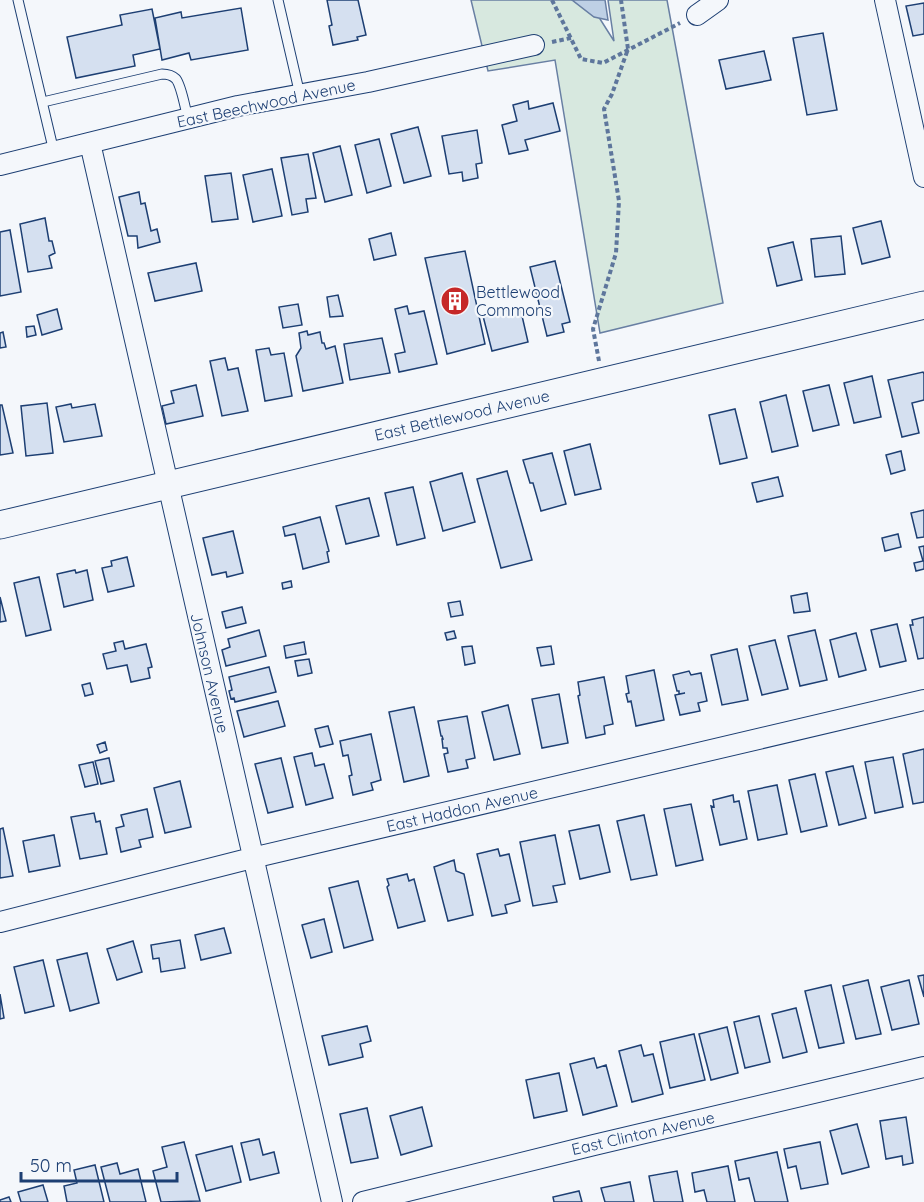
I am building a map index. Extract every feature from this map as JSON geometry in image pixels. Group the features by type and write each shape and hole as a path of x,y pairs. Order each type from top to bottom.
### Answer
{"street":[{"path":"696,15 718,0"},
{"path":"885,0 924,177"},
{"name":"East Beechwood Avenue","path":"0,165 238,106 368,82 534,45"},
{"name":"Johnson Avenue","path":"90,143 332,1202"},
{"name":"East Bettlewood Avenue","path":"0,525 924,305"},
{"name":"East Haddon Avenue","path":"0,922 252,858 924,700"},
{"name":"East Clinton Avenue","path":"363,1202 924,1067"}],"lane":[{"path":"18,0 54,152"},
{"path":"278,0 300,94"},
{"path":"43,102 167,74 174,77 178,83 188,118"}],"path":[{"path":"552,0 581,59 603,63 696,15"},
{"path":"604,381 592,329 616,253 619,201 604,109 612,94 628,49 621,0"}],"shaded area":[{"path":"471,0 588,0 614,41 608,0 667,0 723,303 600,333 555,60 488,71"}],"water":[{"path":"572,0 605,0 608,20 594,17"}],"building":[{"path":"327,0 358,0 366,35 357,37 358,40 333,45"},
{"path":"924,3 924,34 913,36 906,6"},
{"path":"241,8 248,50 191,60 189,53 162,60 155,18 181,12 182,18"},
{"path":"152,9 160,49 133,55 135,66 76,78 67,37 122,25 120,15"},
{"path":"823,33 837,110 807,115 793,38"},
{"path":"764,51 771,80 726,89 719,60"},
{"path":"528,101 529,109 553,103 560,131 525,140 528,150 509,154 502,125 517,121 513,105"},
{"path":"418,127 431,176 404,183 391,134"},
{"path":"477,130 482,163 476,164 478,178 463,181 462,172 449,174 442,136"},
{"path":"379,139 391,186 367,193 355,145"},
{"path":"340,146 352,195 325,202 313,153"},
{"path":"308,154 316,198 306,199 308,212 292,215 281,158"},
{"path":"272,169 282,216 253,222 243,175"},
{"path":"231,173 238,219 212,222 205,176"},
{"path":"139,192 141,204 145,203 151,231 157,229 160,242 138,248 137,236 128,236 119,197"},
{"path":"45,218 49,241 52,241 55,253 49,256 52,268 28,272 20,224"},
{"path":"881,221 890,257 862,264 853,228"},
{"path":"10,230 21,292 0,296 0,232"},
{"path":"391,233 396,255 374,260 369,239"},
{"path":"841,236 845,274 815,277 811,239"},
{"path":"793,242 802,280 777,286 768,248"},
{"name":"Bettlewood Commons","path":"465,251 485,344 447,354 425,258"},
{"path":"555,261 570,322 562,324 564,332 547,336 530,267"},
{"path":"196,263 202,291 155,301 148,273"},
{"path":"338,295 343,316 330,317 327,297"},
{"path":"298,304 302,325 283,328 279,307"},
{"path":"407,306 409,314 424,311 437,364 399,372 395,354 405,352 395,309"},
{"path":"520,307 528,342 492,351 483,316"},
{"path":"57,309 62,329 42,335 37,315"},
{"path":"34,326 36,335 27,337 26,327"},
{"path":"307,331 308,335 320,332 326,349 335,346 343,383 303,391 296,356 301,348 299,333"},
{"path":"3,332 6,347 0,348 0,333"},
{"path":"382,338 390,373 350,380 344,344"},
{"path":"269,348 271,355 284,353 292,396 265,401 256,350"},
{"path":"225,358 228,370 238,368 248,411 222,416 210,361"},
{"path":"923,372 924,400 912,403 919,433 902,437 888,380"},
{"path":"872,376 881,417 854,423 844,383"},
{"path":"196,385 203,416 166,424 162,406 174,403 171,391"},
{"path":"829,385 839,425 813,431 803,391"},
{"path":"786,395 798,446 772,452 760,402"},
{"path":"47,403 53,453 26,456 21,406"},
{"path":"71,404 72,408 95,404 102,436 64,442 56,407"},
{"path":"0,405 2,405 13,453 0,455"},
{"path":"735,409 747,458 720,464 709,415"},
{"path":"590,444 601,489 575,495 564,451"},
{"path":"901,451 905,470 891,474 886,455"},
{"path":"552,453 566,504 541,511 523,460"},
{"path":"507,471 532,560 501,568 477,479"},
{"path":"462,473 475,522 443,531 430,482"},
{"path":"778,477 783,496 757,502 752,483"},
{"path":"413,487 425,538 397,545 385,493"},
{"path":"369,498 379,536 346,544 336,506"},
{"path":"924,510 924,537 917,538 911,513"},
{"path":"320,517 329,551 327,552 329,562 303,569 295,534 285,536 283,527"},
{"path":"233,531 243,573 227,577 226,572 212,575 203,538"},
{"path":"898,534 901,547 885,551 882,538"},
{"path":"924,546 924,569 916,571 914,563 923,561 919,547"},
{"path":"127,557 134,586 108,592 102,568 112,566 111,561"},
{"path":"75,570 76,573 87,570 93,600 64,607 57,574"},
{"path":"39,577 51,630 26,636 14,583"},
{"path":"291,581 292,587 283,589 282,583"},
{"path":"807,593 810,611 794,613 791,596"},
{"path":"0,597 6,621 0,622"},
{"path":"460,601 463,615 451,617 448,603"},
{"path":"242,607 246,623 226,628 222,612"},
{"path":"924,617 924,658 918,659 910,625 913,625 912,620"},
{"path":"897,624 906,661 880,667 871,630"},
{"path":"259,630 266,656 226,666 222,650 230,647 228,639"},
{"path":"815,630 827,680 800,686 788,636"},
{"path":"454,631 456,638 447,640 445,633"},
{"path":"856,633 866,670 839,677 830,640"},
{"path":"775,640 788,689 762,695 749,646"},
{"path":"123,641 125,649 146,644 152,667 148,668 150,678 131,682 127,665 107,669 103,654 116,651 114,643"},
{"path":"304,642 306,654 286,658 284,646"},
{"path":"472,646 475,663 465,665 462,647"},
{"path":"551,646 554,664 541,666 537,648"},
{"path":"737,649 748,700 722,705 711,655"},
{"path":"309,659 312,673 298,676 295,661"},
{"path":"269,667 276,692 235,702 234,698 231,699 229,691 232,690 229,677"},
{"path":"654,670 664,720 636,726 631,701 628,702 626,694 629,693 626,676"},
{"path":"689,671 691,675 701,673 707,701 698,703 700,711 680,715 675,695 685,693 679,694 677,691 673,675"},
{"path":"604,677 613,724 604,726 605,734 586,738 578,696 580,695 578,682"},
{"path":"90,683 93,694 85,696 82,685"},
{"path":"559,694 568,743 542,748 532,699"},
{"path":"278,701 285,726 244,737 237,711"},
{"path":"508,705 520,754 494,760 482,712"},
{"path":"414,707 429,776 404,782 389,712"},
{"path":"467,716 475,758 466,760 468,768 448,772 444,754 448,753 447,748 443,748 438,721"},
{"path":"328,726 333,744 320,747 315,729"},
{"path":"371,734 381,780 371,783 373,790 353,795 348,755 343,756 340,741"},
{"path":"105,742 107,750 100,753 97,745"},
{"path":"924,749 924,802 913,804 903,754"},
{"path":"312,753 315,766 324,764 333,798 306,805 294,757"},
{"path":"893,757 903,807 875,813 865,762"},
{"path":"109,758 114,781 101,784 95,761"},
{"path":"281,758 293,807 268,813 255,764"},
{"path":"93,762 98,784 85,787 79,765"},
{"path":"853,766 866,818 839,825 826,772"},
{"path":"815,774 827,826 801,832 789,780"},
{"path":"180,781 191,827 165,833 154,788"},
{"path":"777,785 787,834 758,840 748,791"},
{"path":"733,795 734,802 739,801 747,839 720,845 711,806 714,807 713,800"},
{"path":"691,804 703,860 676,866 664,809"},
{"path":"147,809 153,837 139,840 141,847 121,852 116,828 124,826 121,815"},
{"path":"94,813 96,822 100,821 107,854 80,859 71,817"},
{"path":"644,815 657,875 631,880 617,821"},
{"path":"599,825 610,872 580,879 569,831"},
{"path":"3,828 13,876 0,878 0,829"},
{"path":"54,835 60,866 29,872 23,841"},
{"path":"555,835 565,884 553,886 557,902 533,906 520,842"},
{"path":"498,849 500,856 509,854 520,901 505,905 507,913 492,916 477,854"},
{"path":"454,860 456,871 464,874 473,915 448,921 434,867"},
{"path":"407,874 409,881 414,879 425,921 398,928 387,879"},
{"path":"358,881 373,940 344,948 329,888"},
{"path":"324,919 332,952 311,958 302,925"},
{"path":"224,928 231,953 201,960 195,935"},
{"path":"180,940 185,968 161,972 159,958 153,959 151,945"},
{"path":"133,941 142,972 117,980 107,949"},
{"path":"87,953 99,1003 70,1011 57,960"},
{"path":"43,960 54,1006 25,1013 14,967"},
{"path":"924,975 924,997 918,976"},
{"path":"868,980 881,1034 856,1039 843,986"},
{"path":"909,980 919,1024 892,1030 881,987"},
{"path":"831,985 844,1043 819,1048 805,991"},
{"path":"0,994 4,1018 0,1019"},
{"path":"796,1008 807,1052 783,1058 772,1014"},
{"path":"759,1016 770,1062 745,1068 734,1022"},
{"path":"367,1026 371,1041 360,1044 363,1057 329,1065 322,1036"},
{"path":"727,1027 738,1073 711,1080 699,1034"},
{"path":"694,1034 705,1080 670,1088 660,1042"},
{"path":"641,1045 644,1056 653,1054 663,1094 632,1102 619,1051"},
{"path":"594,1058 597,1068 606,1065 617,1106 583,1115 570,1064"},
{"path":"559,1073 567,1111 534,1118 526,1080"},
{"path":"422,1107 432,1146 401,1155 390,1116"},
{"path":"367,1108 378,1158 351,1163 340,1114"},
{"path":"906,1117 913,1163 903,1165 902,1156 886,1159 880,1121"},
{"path":"857,1124 869,1167 842,1174 830,1131"},
{"path":"259,1139 263,1155 274,1152 279,1173 250,1180 241,1143"},
{"path":"184,1142 200,1201 161,1202 153,1171 167,1167 162,1147"},
{"path":"820,1142 828,1184 801,1189 796,1166 788,1168 784,1149"},
{"path":"232,1146 241,1182 206,1191 196,1155"},
{"path":"777,1152 788,1202 755,1202 749,1178 739,1180 735,1161"},
{"path":"117,1163 120,1174 138,1169 146,1202 110,1202 101,1167"},
{"path":"95,1165 104,1202 67,1202 64,1186 77,1183 74,1170"},
{"path":"728,1166 735,1202 707,1202 704,1190 695,1192 692,1173"},
{"path":"677,1171 683,1202 654,1202 649,1176"},
{"path":"630,1182 634,1202 605,1202 601,1188"},
{"path":"43,1185 48,1202 21,1202 18,1192"},
{"path":"579,1191 582,1202 554,1202 553,1197"},
{"path":"9,1197 11,1202 0,1202 0,1200"}],"place":[{"name":"Bettlewood Commons","path":"455,301"}]}
